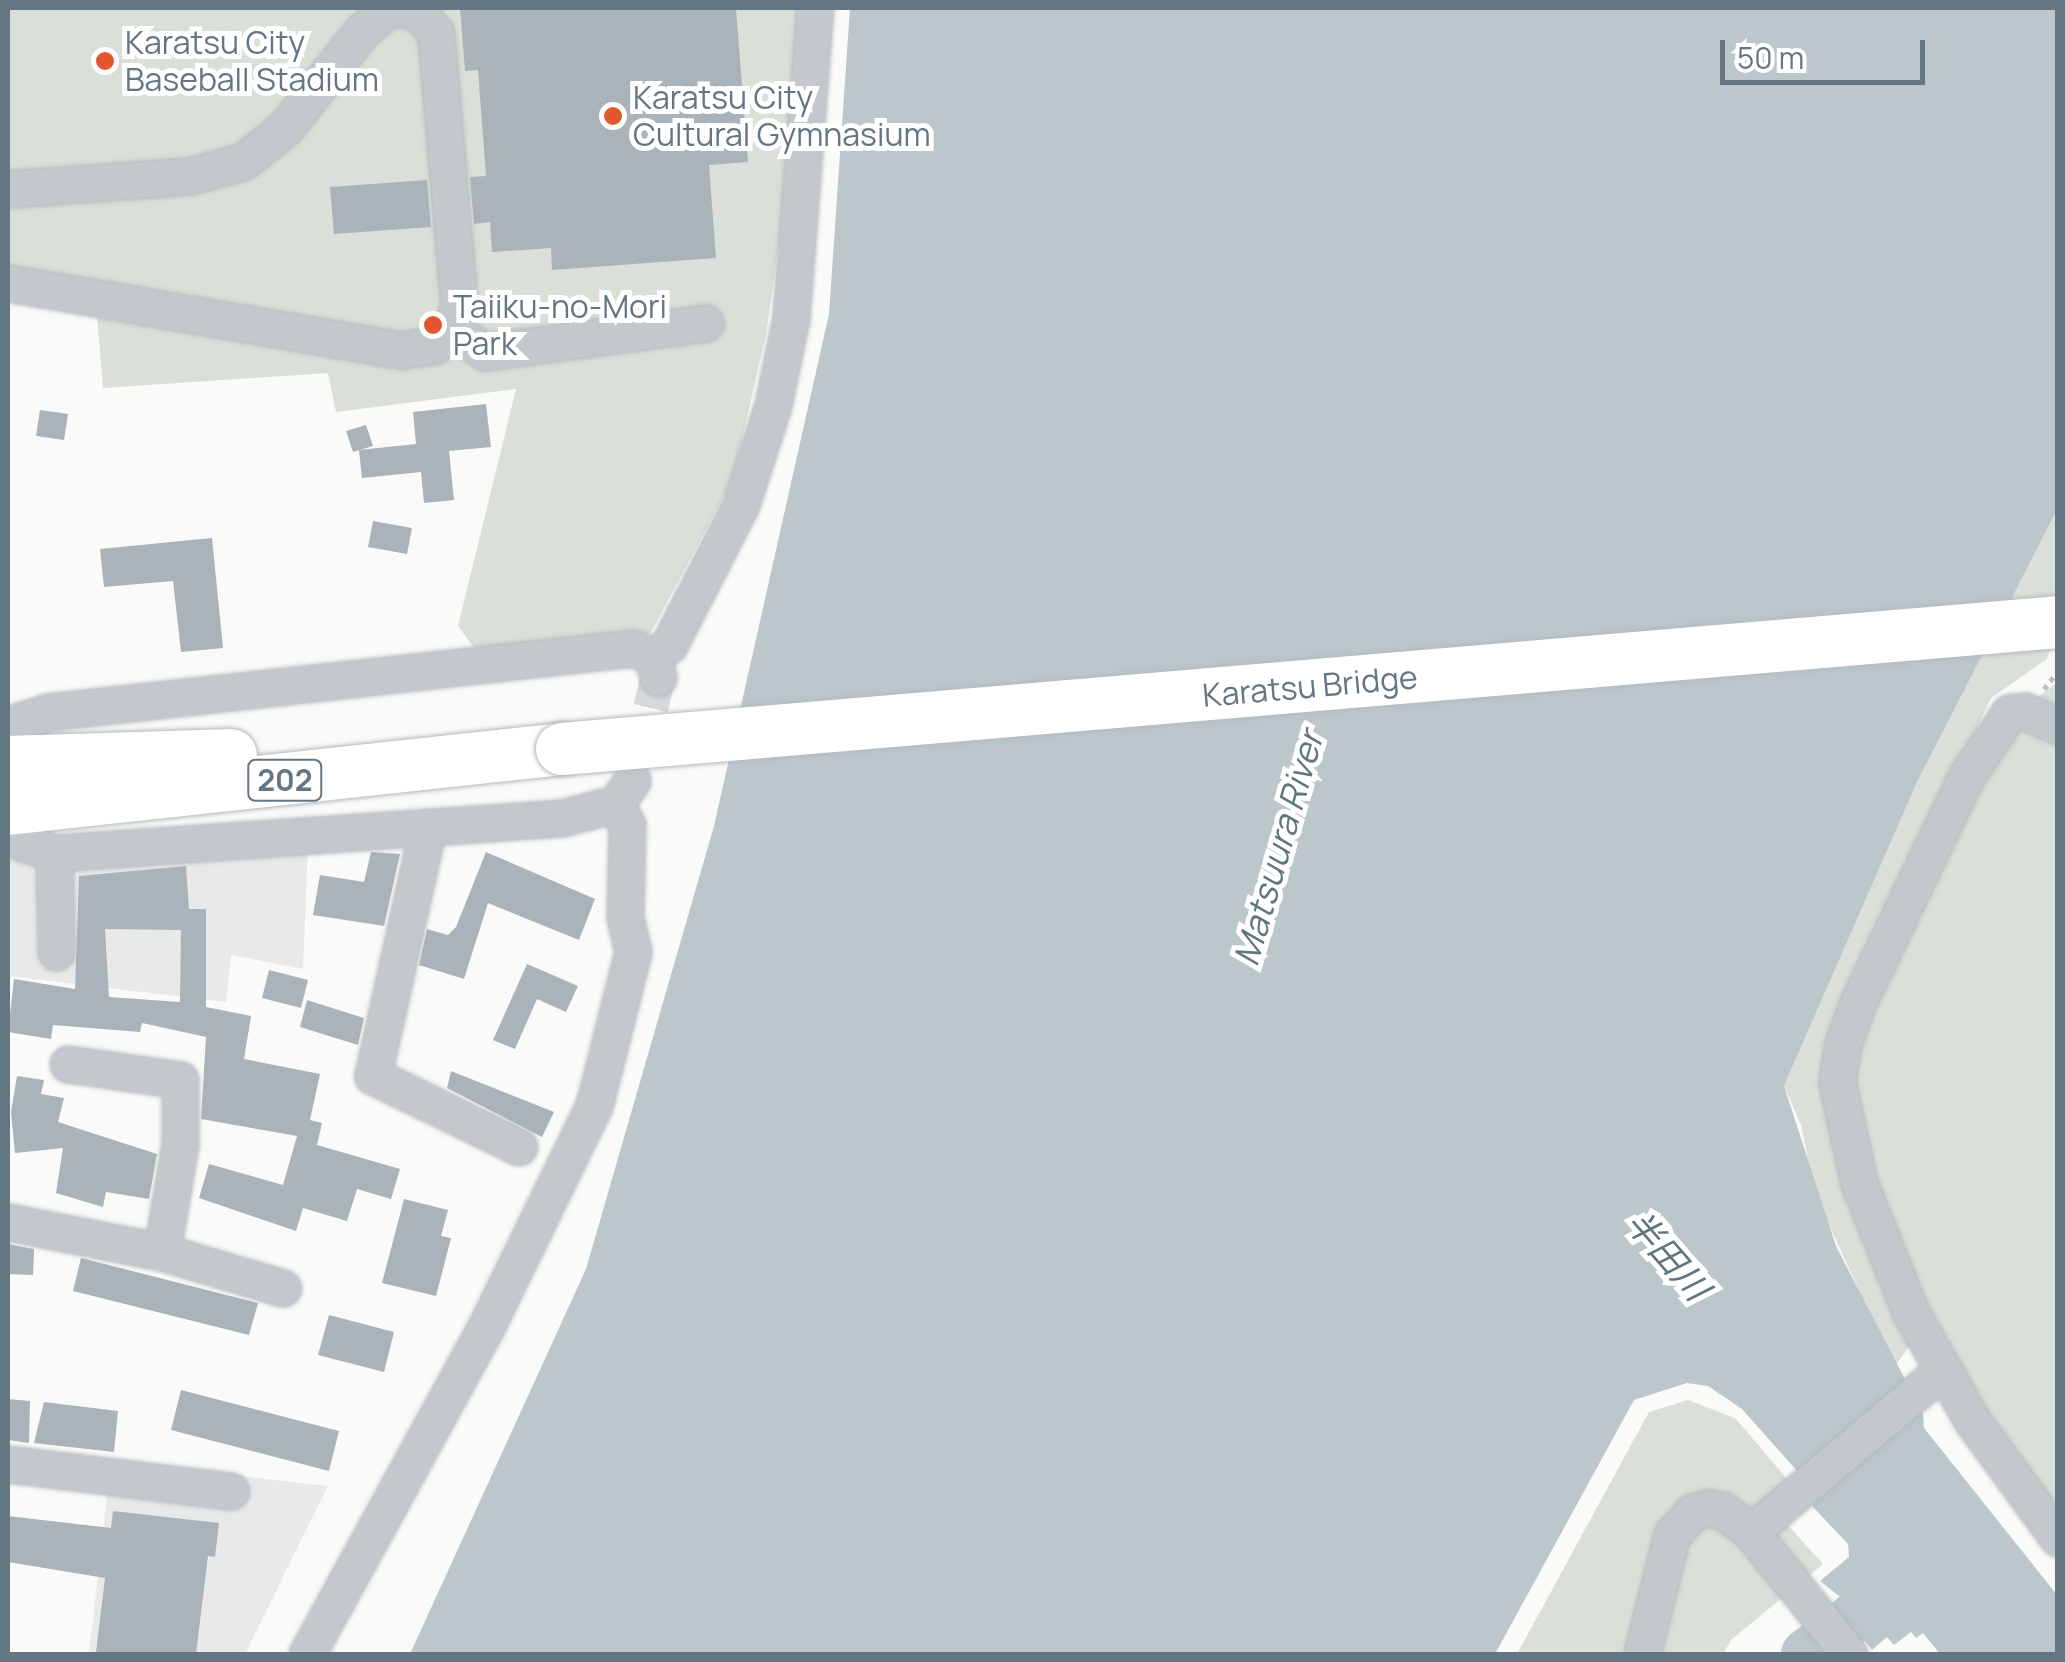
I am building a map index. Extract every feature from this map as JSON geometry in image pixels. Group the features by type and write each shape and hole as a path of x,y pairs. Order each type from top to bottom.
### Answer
{"highway":[{"name":"Karatsu Bridge","path":"562,750 2058,622"},
{"name":"202","path":"8,762 562,750"},
{"name":"202","path":"8,809 562,750"}],"street":[{"path":"8,725 64,710 633,648 655,667 741,504 773,405 791,318 814,8"},
{"path":"8,190 190,176 244,160 285,128 378,13 418,11 435,21 459,304 452,329 436,346 400,350 8,283"},
{"path":"452,329 486,352 705,323"},
{"path":"2058,726 2025,711 2009,713 1994,732 1958,794 1842,1044 1838,1082 1859,1182 1910,1312 1943,1370 2058,1538"},
{"path":"8,838 54,853 561,818 624,792 625,918 633,952 594,1106 486,1327 307,1654"},
{"path":"428,827 374,1076 518,1147"},
{"path":"54,853 56,952"},
{"path":"68,1064 180,1080 180,1144 162,1252"},
{"path":"8,1222 162,1252 283,1288"},
{"path":"1751,1532 1943,1370"},
{"path":"8,1464 230,1490"},
{"path":"1642,1654 1664,1558 1682,1520 1707,1508 1722,1510 1751,1532 1849,1654"}],"shaded area":[{"name":"Taiiku-no-Mori Park","path":"8,8 801,8 788,179 766,334 733,479 650,634 477,652 458,626 516,389 336,412 328,373 103,388 97,315 8,297"},
{"path":"2057,510 2057,627 2047,659 1991,698 1848,999 1834,1044 1911,1344 1894,1367 1815,1194 1801,1125 1784,1086 1918,780"},
{"path":"2057,682 2057,1521 1979,1416 1865,1179 1849,1045 2010,720"},
{"path":"308,846 303,969 231,955 226,1002 8,976 8,860 44,864"},
{"path":"1688,1400 1735,1418 1789,1481 1768,1503 1823,1564 1731,1640 1723,1654 1517,1654 1649,1412"},
{"path":"111,1462 328,1486 245,1654 89,1654"}],"water":[{"path":"850,8 2057,8 2057,510 1918,780 1784,1086 1836,1246 1923,1414 1924,1428 2057,1595 2057,1654 1940,1654 1923,1633 1916,1638 1911,1632 1894,1645 1887,1637 1872,1650 1837,1606 1844,1600 1820,1581 1849,1557 1848,1544 1813,1507 1814,1490 1742,1409 1708,1386 1687,1383 1634,1400 1495,1654 410,1654 586,1269 714,826 829,314"}],"building":[{"name":"Karatsu City Cultural Gymnasium","path":"460,8 736,8 748,162 709,165 716,258 552,270 551,248 492,252 490,222 474,224 470,177 486,176 478,70 465,71"},
{"path":"427,180 431,227 334,234 330,187"},
{"path":"486,404 491,447 449,451 454,500 424,503 421,472 362,478 359,450 416,444 413,412"},
{"path":"40,410 68,414 64,440 36,436"},
{"path":"366,425 373,446 353,452 346,431"},
{"path":"373,521 412,528 407,554 368,547"},
{"path":"212,538 223,648 181,652 173,581 104,587 100,549"},
{"path":"371,852 400,854 384,926 313,915 320,875 364,882"},
{"path":"486,852 595,899 579,940 488,903 464,979 419,965 427,929 448,935 456,927"},
{"path":"186,866 189,909 206,909 206,1007 251,1016 244,1059 320,1074 310,1120 322,1123 317,1145 400,1169 391,1199 357,1189 347,1221 303,1208 296,1231 199,1198 209,1164 283,1185 297,1136 201,1119 206,1037 142,1023 140,1032 53,1025 51,1039 8,1032 14,979 75,989 79,876","holes":["105,929 181,930 180,1002 109,997"]},
{"path":"527,964 578,986 566,1012 537,999 515,1049 493,1040"},
{"path":"269,970 308,980 301,1008 262,998"},
{"path":"307,1000 364,1018 358,1045 300,1027"},
{"path":"451,1071 554,1112 542,1137 447,1088"},
{"path":"17,1076 44,1080 41,1094 64,1098 58,1122 157,1154 149,1199 106,1192 103,1207 56,1193 63,1148 15,1153 11,1112"},
{"path":"404,1199 448,1210 441,1236 451,1238 436,1296 382,1283"},
{"path":"8,1244 34,1249 33,1275 8,1274"},
{"path":"81,1258 258,1303 249,1335 73,1291"},
{"path":"329,1315 394,1332 384,1372 318,1355"},
{"path":"181,1390 339,1431 329,1471 171,1430"},
{"path":"8,1399 30,1401 29,1443 8,1440"},
{"path":"44,1402 118,1411 114,1452 34,1443"},
{"path":"113,1511 219,1523 215,1557 208,1556 196,1654 96,1652 105,1578 8,1562 8,1516 111,1528"}],"waterway":[{"path":"1806,1654 1903,1580"}],"tunnel":[{"path":"638,759 658,677"}],"place":[{"name":"Karatsu City Baseball Stadium","path":"105,61"},
{"name":"Karatsu City Cultural Gymnasium","path":"613,116"},
{"name":"Taiiku-no-Mori Park","path":"433,325"}],"water label":[{"name":"Matsuura River","path":"1278,848"},
{"name":"半田川","path":"1668,1255"}]}
